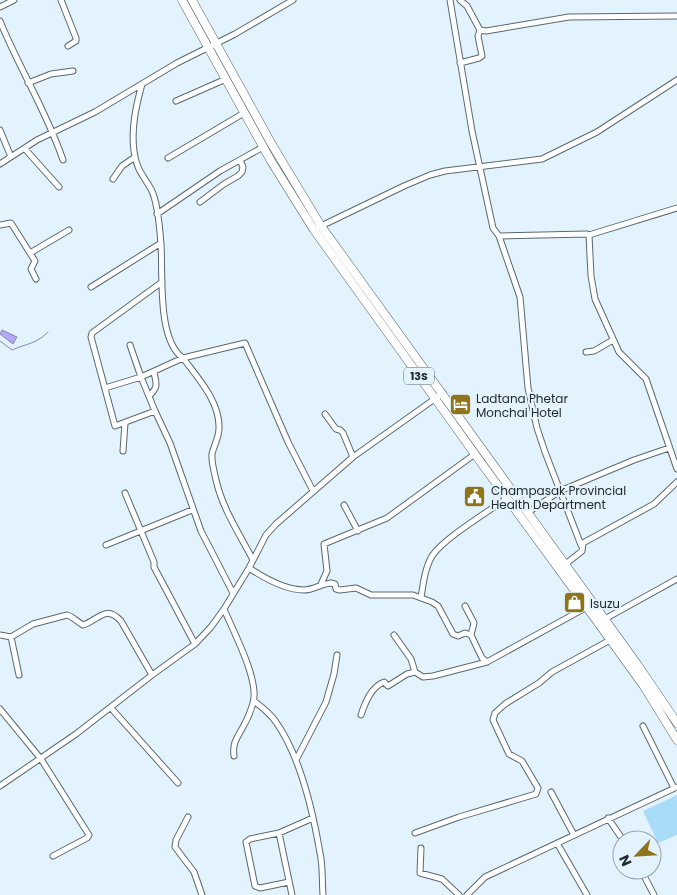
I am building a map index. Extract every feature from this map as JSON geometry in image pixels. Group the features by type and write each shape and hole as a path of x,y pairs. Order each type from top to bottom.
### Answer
{"highway":[{"name":"13S","path":"182,0 271,161 474,454 637,664 677,723"},
{"name":"13S","path":"192,0 317,228 443,393 527,513 587,607 602,621 610,640 642,685 677,740"},
{"path":"271,161 279,157"}],"street":[{"path":"1,4 14,0"},
{"path":"61,0 76,38 76,41 68,46"},
{"path":"0,164 53,132 95,112 170,66 216,44 293,0"},
{"path":"450,0 460,63 493,228 499,236 520,297 527,377 533,412 545,452 581,545 582,551 562,567"},
{"path":"460,0 467,6 480,30 478,36 482,47 482,57 460,63"},
{"path":"480,30 486,31 569,17 677,16"},
{"path":"0,21 53,132 63,160"},
{"path":"28,83 51,74 73,71"},
{"path":"176,100 226,79"},
{"path":"317,228 430,175 445,171 530,162 549,156 597,132 677,80"},
{"path":"142,84 132,129 137,167 154,196 161,243 165,323 175,349 205,388 218,416 218,441 212,454 217,485 224,505 253,560"},
{"path":"168,158 244,112"},
{"path":"0,130 11,157"},
{"path":"157,214 220,171 263,147"},
{"path":"24,149 59,187"},
{"path":"113,179 119,169 135,156"},
{"path":"200,202 242,172 240,160"},
{"path":"499,236 589,235 677,208"},
{"path":"0,225 11,223 35,261 31,269 36,279"},
{"path":"30,253 69,230"},
{"path":"589,235 595,299 619,352 646,379 677,469"},
{"path":"90,287 161,243"},
{"path":"154,411 115,426 91,335 162,282"},
{"path":"586,352 594,351 613,340"},
{"path":"105,388 141,377 183,358 245,343 288,442 313,490"},
{"path":"130,346 154,411 170,443 192,510 233,593"},
{"path":"149,396 155,391 157,384 154,372"},
{"path":"0,786 41,759 195,644 224,609 249,568 266,535 276,524 353,457 443,393"},
{"path":"325,414 336,429 343,433 353,457"},
{"path":"123,451 125,423"},
{"path":"527,513 560,491 634,460 669,448"},
{"path":"321,584 327,571 324,544 387,518 474,454"},
{"path":"581,545 654,504 677,482"},
{"path":"125,493 154,562 154,567 195,644"},
{"path":"421,598 424,580 432,556 452,538 507,498"},
{"path":"344,505 358,531"},
{"path":"106,545 192,510"},
{"path":"249,568 263,577 303,590 331,583 334,584 336,589 340,590 356,588 371,595 413,595 432,602 438,606 453,634 458,636 465,633 471,635 482,658 487,662"},
{"path":"602,621 677,579"},
{"path":"465,606 475,626 471,635"},
{"path":"361,715 375,687 384,682 388,686 407,674 415,672 424,677 433,676 487,662 587,607"},
{"path":"224,609 250,672 254,692 254,701 244,725 234,742 234,756"},
{"path":"0,635 11,637 32,624 67,615 72,616 83,625 98,616 110,613 121,621 152,675"},
{"path":"394,635 411,659 415,672"},
{"path":"11,637 19,675"},
{"path":"415,833 459,817 536,794 538,788 522,761 509,754 493,720 496,713 552,672 610,640"},
{"path":"296,760 326,702 337,655"},
{"path":"254,701 266,710 276,722 292,749 296,760 313,818 320,854 323,895"},
{"path":"111,708 178,783"},
{"path":"0,709 41,759 89,835 87,838 53,856"},
{"path":"467,895 485,877 675,787 642,726"},
{"path":"551,792 574,835"},
{"path":"188,817 176,840 175,847 194,872 202,895"},
{"path":"289,882 257,888 253,883 246,842 247,840 279,833 313,818"},
{"path":"608,818 616,830"},
{"path":"279,833 292,895"},
{"path":"557,843 587,895"},
{"path":"421,848 420,873 442,878 458,895"},
{"path":"646,880 654,895"}],"shaded area":[{"path":"2,330 17,337 13,344 0,334"},
{"path":"677,795 677,835 662,841 662,830 652,830 643,811"}],"waterway":[{"path":"0,341 12,350 35,342 48,332"}],"place":[{"name":"Ladtana Phetar Monchai Hotel","path":"460,405"},
{"name":"Champasak Provincial Health Department","path":"475,497"},
{"name":"Isuzu","path":"574,603"}]}
